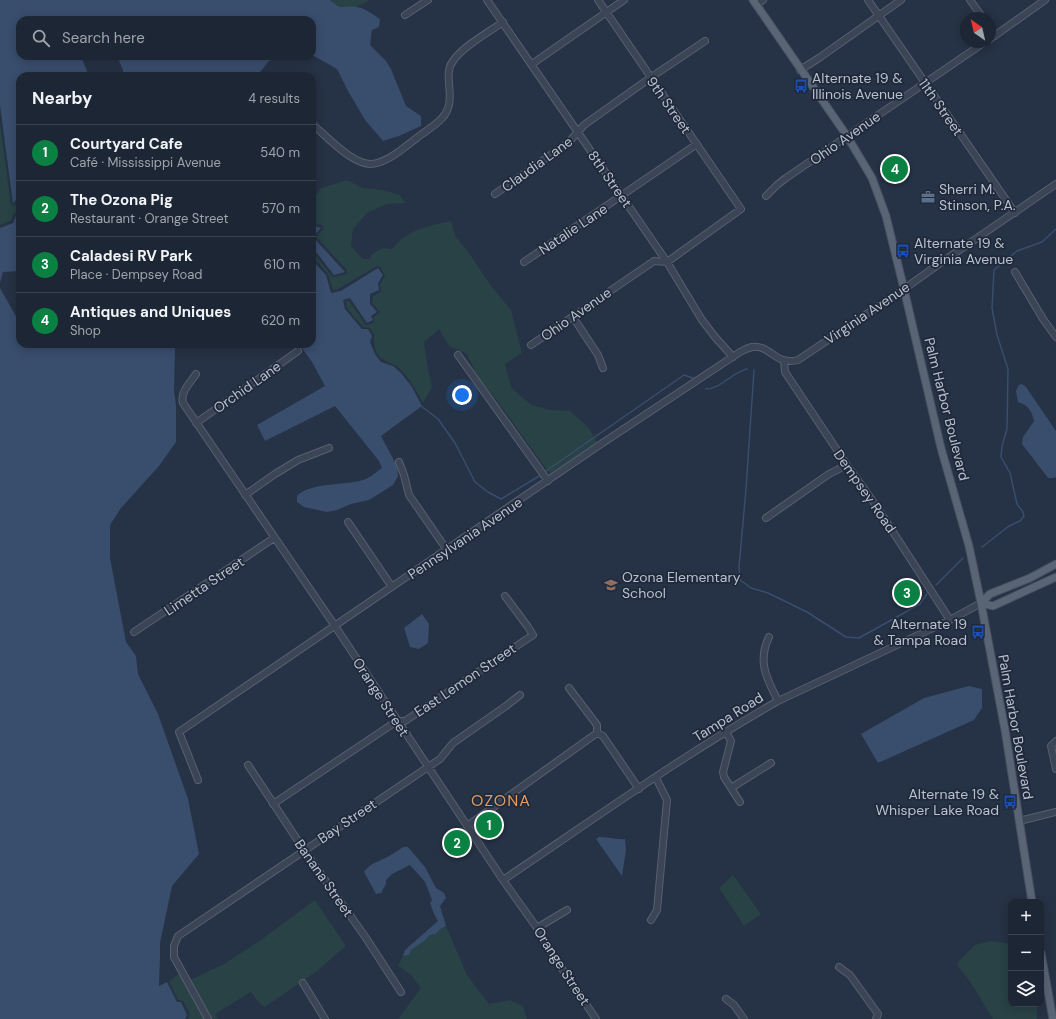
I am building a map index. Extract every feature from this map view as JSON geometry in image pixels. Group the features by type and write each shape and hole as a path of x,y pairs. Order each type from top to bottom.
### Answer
{"main road":[{"path":"754,2 847,136 866,167 886,216 904,288"},
{"name":"Palm Harbor Boulevard","path":"904,288 942,448 969,546 981,603 1005,730 1032,899"},
{"name":"Tampa Road","path":"981,603 990,594 1030,578 1056,564"},
{"name":"Tampa Road","path":"981,603 993,606 1056,577"},
{"path":"1044,970 1053,1019"}],"street":[{"path":"405,15 428,0"},
{"name":"8th Street","path":"488,0 667,262 692,301 702,320 733,357"},
{"name":"9th Street","path":"598,0 741,209"},
{"path":"532,64 624,0"},
{"path":"754,2 763,0"},
{"name":"11th Street","path":"868,0 1015,213"},
{"path":"800,70 901,0"},
{"path":"970,0 979,12"},
{"path":"996,34 1044,0"},
{"path":"316,127 350,157 360,162 376,164 387,159 440,120 449,108 449,73 451,62 458,54 503,22"},
{"name":"Claudia Lane","path":"495,194 569,142 584,125 705,41"},
{"name":"Ohio Avenue","path":"766,196 777,185 976,48"},
{"name":"Natalie Lane","path":"524,262 697,144"},
{"name":"Virginia Avenue","path":"784,361 798,360 1056,184"},
{"name":"Ohio Avenue","path":"531,346 654,261 667,262 741,209"},
{"path":"1015,272 1043,319 1056,337"},
{"path":"573,317 598,355 603,368"},
{"name":"Pennsylvania Avenue","path":"198,780 179,732 740,352 752,347 761,348 784,361"},
{"name":"Orchid Lane","path":"196,423 298,351"},
{"path":"458,355 548,481"},
{"name":"Dempsey Road","path":"784,361 785,372 847,465 876,504 950,620"},
{"name":"Orange Street","path":"196,374 183,393 183,403 335,626 596,1019"},
{"path":"245,495 298,460 329,448"},
{"path":"400,462 409,495 447,550"},
{"path":"766,518 829,474 847,465"},
{"path":"348,522 392,587"},
{"name":"Limetta Street","path":"134,632 274,538"},
{"name":"East Lemon Street","path":"273,804 397,721 405,721 533,635 521,616 505,596"},
{"name":"Tampa Road","path":"503,880 726,732 778,701 950,620 981,603"},
{"path":"769,637 765,645 763,657 764,670 769,684 778,701"},
{"path":"569,688 597,725 597,733"},
{"name":"Bay Street","path":"208,1019 174,957 174,946 178,936 440,759 453,743 520,695"},
{"path":"726,732 731,740 723,772 740,802"},
{"path":"597,733 603,736 639,789"},
{"path":"467,826 597,733"},
{"path":"1056,741 1051,746 1056,768"},
{"path":"731,788 771,763"},
{"name":"Banana Street","path":"248,765 304,850 366,938 400,992"},
{"path":"651,920 656,910 667,800 656,778"},
{"path":"1019,821 1056,812"},
{"path":"537,928 567,910"},
{"path":"839,967 850,974 878,1014 876,1019"},
{"path":"303,983 325,1019"},
{"path":"726,999 734,1005 744,1019"}],"green space":[{"path":"330,0 370,0 350,8 335,4"},
{"path":"0,123 11,204 14,206 16,204 16,213 14,214 11,221 0,225"},
{"path":"347,180 363,188 383,190 400,195 405,203 387,204 367,213 353,229 351,246 363,259 370,259 372,254 383,248 392,249 401,239 414,232 426,227 451,221 455,235 491,286 511,310 522,353 505,364 511,387 532,405 550,410 570,411 588,427 597,442 550,474 495,398 477,376 467,354 449,346 439,329 424,342 432,387 423,403 402,371 378,356 374,345 374,335 370,328 363,327 347,308 346,301 349,301 366,325 374,322 374,317 380,312 372,303 373,296 381,292 380,284 385,276 380,267 377,266 338,289 333,290 328,274 316,260 316,256 333,277 347,274 347,270 316,237 324,228 322,225 316,224 316,195 321,188"},
{"path":"733,875 761,914 744,926 719,888"},
{"path":"315,900 346,946 317,971 265,1007 258,1002 251,992 215,1014 218,1019 212,1019 190,980 224,964 258,942"},
{"path":"446,926 467,975 489,1004 510,1000 523,1006 527,1019 398,1019 421,988 411,975 398,966 403,956 409,955 410,950 423,942 430,935 436,934 439,930"},
{"path":"990,941 1008,944 1008,1007 1037,1007 1037,1019 993,1019 971,983 957,965 975,945"},
{"path":"180,973 205,1019 188,1019 190,1014 183,1001 178,1000 169,981"}],"water":[{"path":"0,0 330,0 340,7 360,8 380,19 379,27 372,30 370,45 386,61 391,69 406,106 421,116 421,126 399,136 383,141 365,120 337,69 316,57 316,16 16,16 16,60 83,60 87,72 16,72 16,200 13,204 0,105"},
{"path":"119,60 272,60 269,61 260,72 123,72"},
{"path":"16,216 16,271 3,272 0,283 0,228 13,223"},
{"path":"316,226 321,228 316,234"},
{"path":"316,240 345,272 334,275 316,252"},
{"path":"316,264 326,275 331,293 341,291 378,268 383,275 378,283 379,290 370,294 370,304 377,312 371,316 373,320 367,323 350,298 343,300 345,309 362,329 368,329 372,336 370,342 375,354 381,362 393,366 401,373 412,387 422,406 381,436 397,466 398,476 393,485 369,500 327,512 304,507 297,502 297,496 310,488 363,480 382,468 379,461 335,406 265,441 257,425 325,386 312,362 302,348 316,348"},
{"path":"0,288 16,316 16,348 175,348 174,391 176,405 176,442 159,466 121,508 110,525 110,558 126,642 136,656 138,674 158,714 188,799 199,854 172,886 160,943 159,986 167,982 177,1002 181,1002 187,1015 185,1019 0,1019"},
{"path":"1022,384 1026,387 1056,431 1056,477 1054,478 1048,478 1022,444 1023,437 1034,421 1029,409 1018,402 1016,391 1019,385"},
{"path":"422,614 429,624 428,643 419,649 410,647 404,628"},
{"path":"969,686 982,689 982,708 974,720 878,763 861,734 924,698"},
{"path":"599,837 625,839 626,850 622,876 596,839"},
{"path":"403,847 408,847 425,867 436,888 444,893 446,898 440,906 446,926 439,930 436,934 430,935 411,950 409,955 403,956 405,950 438,921 430,903 432,900 425,882 410,865 392,874 386,880 386,884 381,893 376,894 364,872 372,864"}],"waterway":[{"path":"982,547 1009,526 1020,521 1024,516 1017,504 1010,473 1001,457 1002,446 1007,429 1008,369 997,335 992,308 994,270 1017,251 1042,242 1056,229"},
{"path":"706,389 717,386 736,373 747,369"},
{"path":"754,370 739,567 740,580 751,588 768,593 807,612 846,637 859,638 920,604 927,594"},
{"path":"546,471 684,375 693,378"},
{"path":"421,406 438,419 455,443 475,482 488,492 501,499 539,476"},
{"path":"936,585 963,558"}],"place":[{"name":"Alternate 19 & Illinois Avenue","path":"801,86"},
{"name":"Antiques and Uniques","path":"895,169"},
{"name":"Sherri M. Stinson, P.A.","path":"928,197"},
{"name":"Alternate 19 & Virginia Avenue","path":"903,251"},
{"name":"Ozona Elementary School","path":"611,585"},
{"name":"Caladesi RV Park","path":"907,593"},
{"name":"Alternate 19 & Tampa Road","path":"978,632"},
{"name":"Alternate 19 & Whisper Lake Road","path":"1010,802"},
{"name":"Courtyard Cafe","path":"489,825"},
{"name":"The Ozona Pig","path":"457,843"}],"district":[{"name":"OZONA","path":"501,800"}]}
